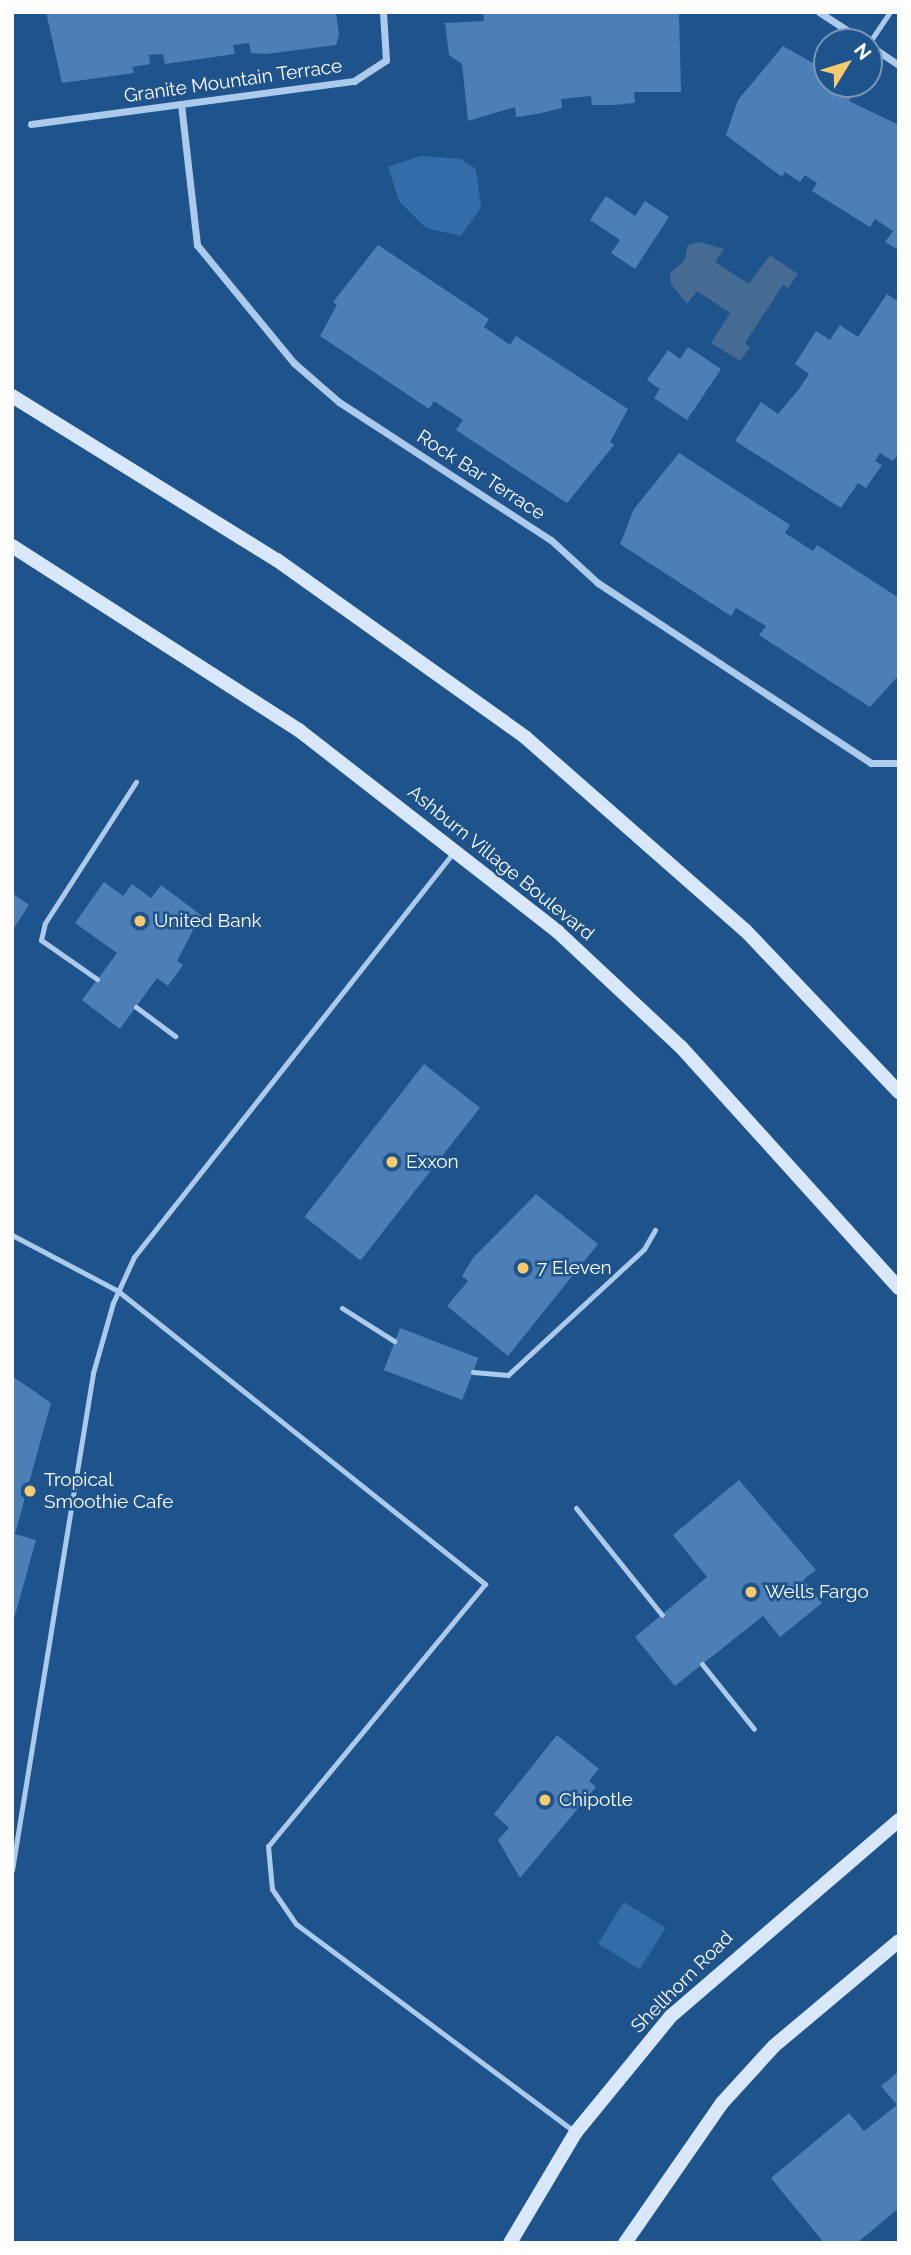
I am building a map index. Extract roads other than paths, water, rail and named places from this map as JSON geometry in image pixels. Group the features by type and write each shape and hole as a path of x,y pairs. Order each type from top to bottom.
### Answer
{"main road":[{"path":"12,396 277,560 525,737 745,930 899,1092"},
{"name":"Ashburn Village Boulevard","path":"12,546 300,731 457,848 681,1047 899,1288"},
{"name":"Shellhorn Road","path":"510,2243 576,2132 671,2016 899,1820"},
{"path":"625,2243 731,2093 774,2046 899,1941"}],"street":[{"name":"Granite Mountain Terrace","path":"31,124 354,81 372,73 386,60 383,12"},
{"path":"819,12 844,28"},
{"path":"883,54 899,65"},
{"name":"Rock Bar Terrace","path":"181,104 197,245 294,363 340,402 551,540 598,583 871,763 899,764"}],"lane":[{"path":"879,28 890,12"},
{"path":"97,979 41,940 45,923 136,782"},
{"path":"12,1870 93,1373 118,1291 134,1257 457,848"},
{"path":"136,1007 175,1036"},
{"path":"472,1372 508,1375 644,1250 655,1230"},
{"path":"12,1236 118,1291 485,1584 268,1846 272,1889 296,1924 576,2132"},
{"path":"342,1308 394,1341"},
{"path":"576,1508 662,1615"},
{"path":"702,1664 754,1729"}],"place":[{"name":"United Bank","path":"140,921"},
{"name":"Exxon","path":"392,1162"},
{"name":"7 Eleven","path":"523,1268"},
{"name":"Tropical Smoothie Cafe","path":"30,1491"},
{"name":"Wells Fargo","path":"751,1592"},
{"name":"Chipotle","path":"545,1800"}]}
